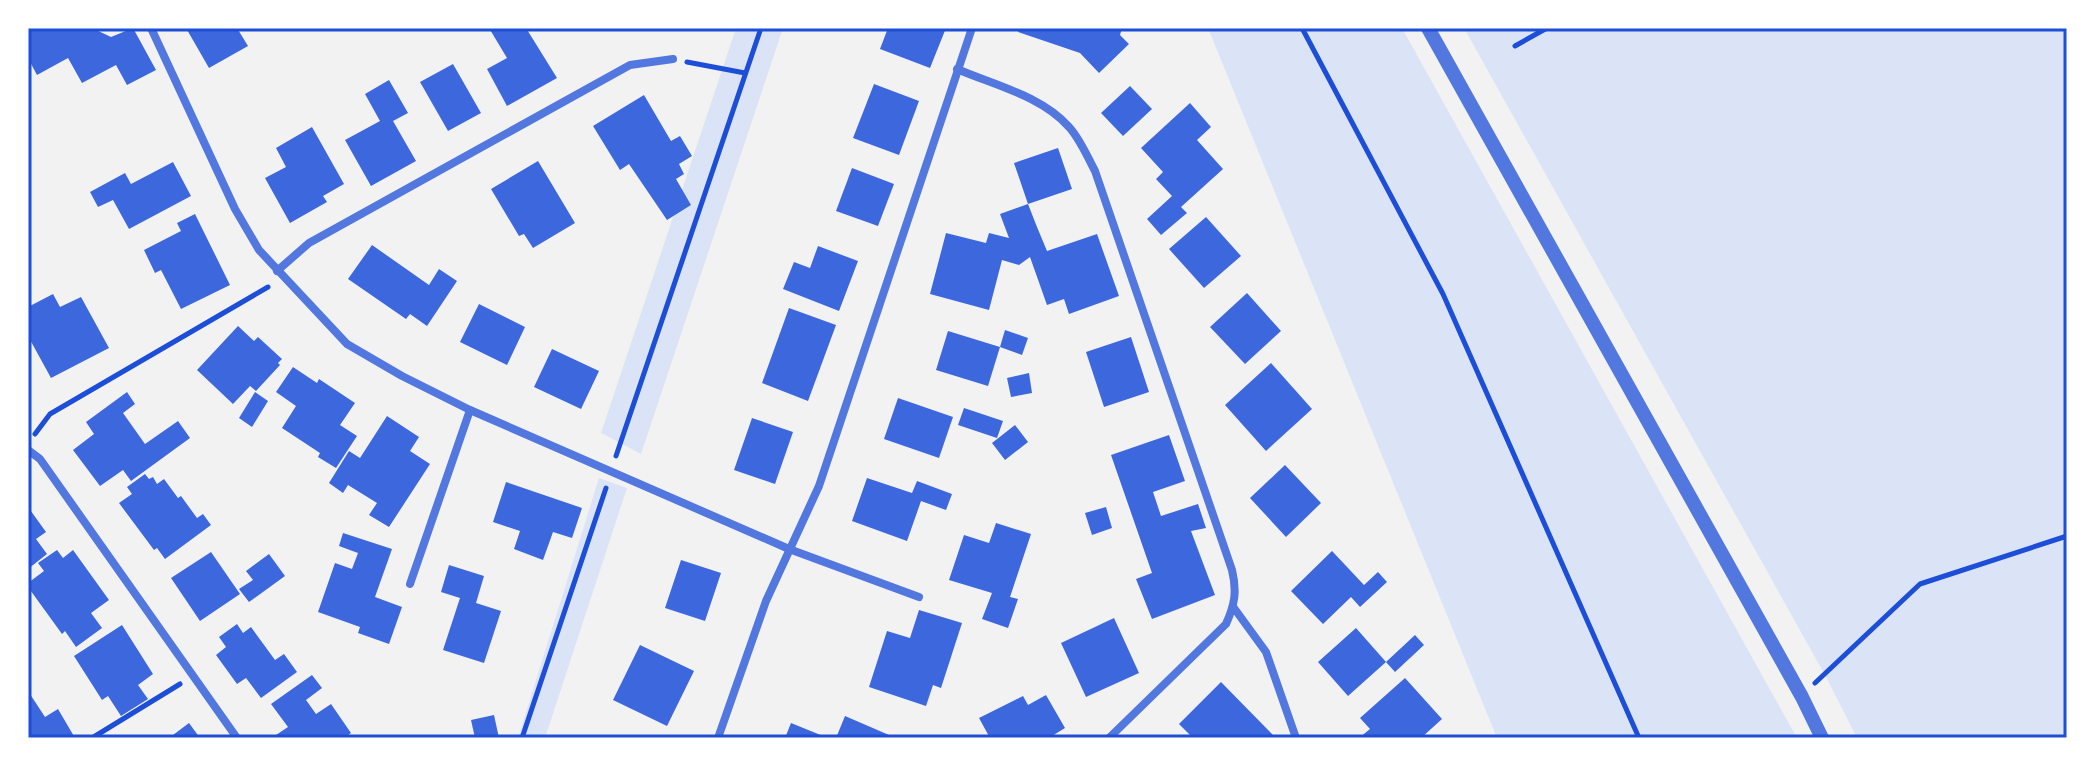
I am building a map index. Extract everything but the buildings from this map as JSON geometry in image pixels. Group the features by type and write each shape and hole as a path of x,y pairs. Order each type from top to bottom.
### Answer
{"street":[{"path":"151,28 235,209 259,250 347,344 470,410 789,549 919,597"},
{"path":"718,738 766,601 819,486 972,28"},
{"path":"1428,28 1802,697 1822,738"},
{"path":"280,274 309,243 630,65 673,59"},
{"path":"957,69 1035,101 1056,113 1070,128 1095,171 1232,570 1236,590 1234,608 1226,624 1109,738"},
{"path":"410,584 470,410"},
{"path":"28,447 40,459 237,738"},
{"path":"1234,608 1266,652 1296,738"}],"path":[{"path":"522,738 761,28"},
{"path":"1302,28 1443,294 1639,738"},
{"path":"1515,46 1547,28"},
{"path":"673,59 745,73"},
{"path":"28,447 50,414 280,274"},
{"path":"1802,697 1920,584 2067,536"},
{"path":"92,738 193,676"}],"shaded area":[{"path":"736,28 783,28 641,454 601,433"},
{"path":"1208,28 1402,28 1797,738 1497,738"},
{"path":"1464,28 2067,28 2067,738 1857,738 1826,677"},
{"path":"599,478 627,488 545,738 518,738"}]}
